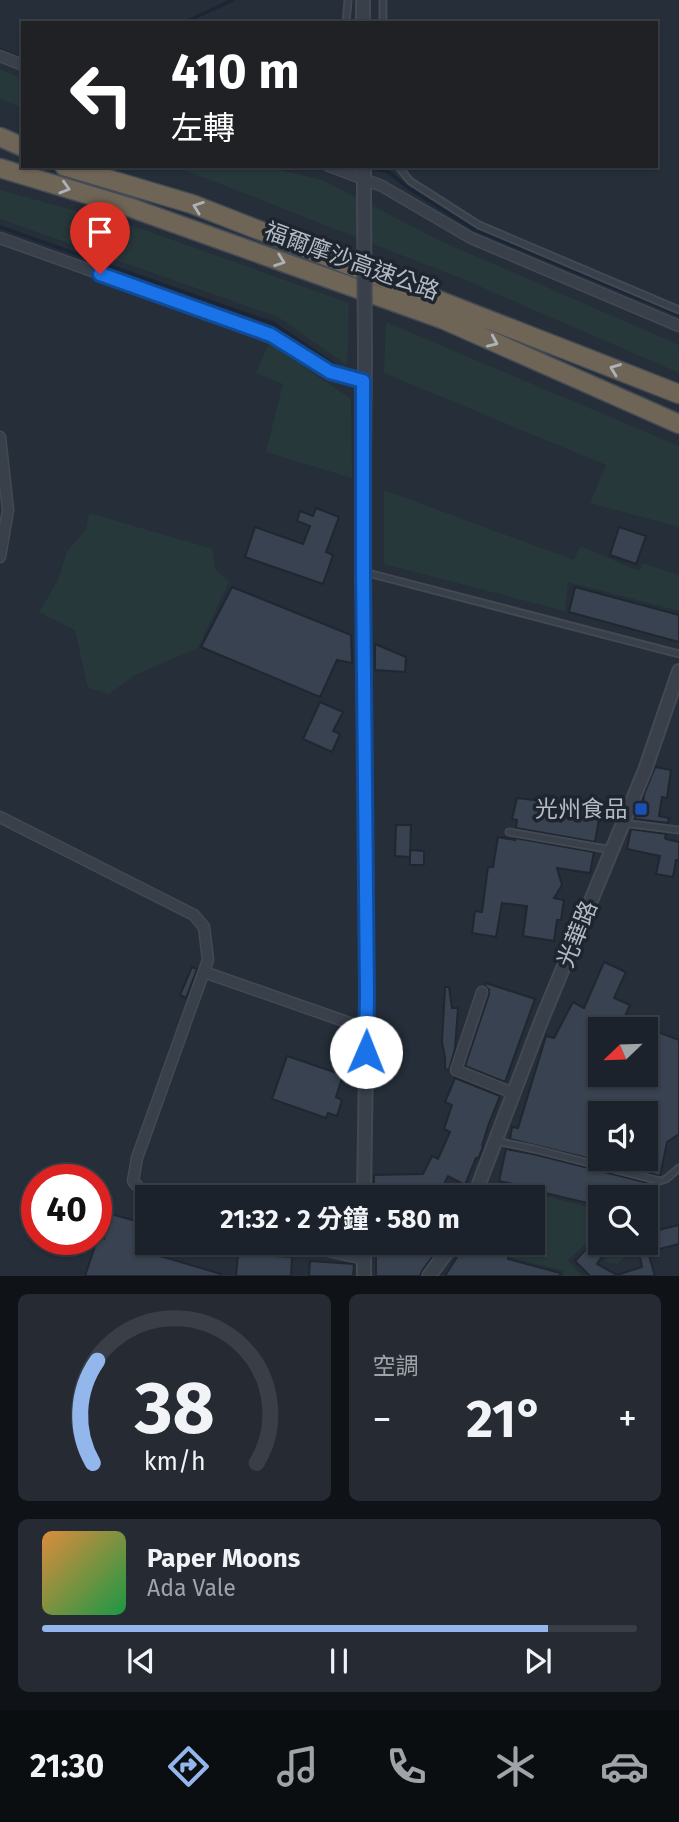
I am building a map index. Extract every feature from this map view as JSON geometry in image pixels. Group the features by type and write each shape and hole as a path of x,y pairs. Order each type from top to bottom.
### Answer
{"highway":[{"path":"0,137 21,149"},
{"path":"0,145 21,150"},
{"name":"福爾摩沙高速公路","path":"0,168 129,207 442,319 679,424"},
{"name":"福爾摩沙高速公路","path":"68,168 192,204 679,394"}],"street":[{"path":"363,0 363,21"},
{"path":"0,56 21,64"},
{"path":"339,168 364,173 471,238 679,326"},
{"path":"364,173 363,572 367,1029 364,1185"},
{"path":"0,238 271,335 330,372 363,381"},
{"path":"0,437 8,510 0,557"},
{"name":"光華路","path":"478,1185 540,1024 645,770 679,671"},
{"path":"0,817 194,915 205,928 208,960 136,1158 133,1181 136,1185"},
{"path":"204,972 367,1029"},
{"path":"482,992 456,1070 513,1093"},
{"path":"346,1255 364,1259"},
{"path":"364,1255 364,1276"},
{"path":"429,1276 444,1255"}],"lane":[{"path":"346,21 348,0"},
{"path":"383,0 383,21"},
{"path":"400,168 410,181 480,225 679,310"},
{"path":"471,238 480,225"},
{"path":"363,572 679,654"},
{"path":"623,823 679,830"},
{"path":"509,832 612,849"},
{"path":"495,1141 660,1181 679,1168"}],"shaded area":[{"path":"0,69 21,78 21,107 0,99"},
{"path":"179,168 271,168 322,180 441,241 679,345 679,373 465,280"},
{"path":"0,190 142,229 349,303 347,365 278,317 0,219"},
{"path":"386,322 679,446 679,527 590,503 606,465 384,373"},
{"path":"269,343 351,399 352,478 266,452 283,384 256,373"},
{"path":"384,490 574,560 580,546 639,571 643,563 679,575 679,611 568,582 565,611 384,564"},
{"path":"89,513 213,549 215,569 229,582 198,648 135,675 109,694 88,688 75,630 39,612 58,580 67,551 86,530"},
{"path":"545,1196 588,1207 588,1242 568,1260 582,1276 564,1276 564,1271 513,1258 514,1255 545,1255"},
{"path":"606,1255 628,1255 617,1264 604,1262"}],"building":[{"path":"316,508 339,517 326,552 333,555 323,584 245,557 255,527 303,544 310,526 297,521 300,511 313,516"},
{"path":"619,527 646,536 636,564 610,555"},
{"path":"232,587 351,635 352,663 337,660 320,697 201,647"},
{"path":"575,587 679,615 679,642 569,612"},
{"path":"375,644 406,657 405,672 375,670"},
{"path":"320,702 343,712 333,731 340,734 332,752 303,739"},
{"path":"655,767 671,770 667,798 662,797 659,816 669,818 668,823 634,819 637,812 642,812 644,794"},
{"path":"517,798 601,808 595,842 516,828 517,820 512,819"},
{"path":"396,825 411,825 410,857 395,856"},
{"path":"631,829 666,834 666,839 679,842 679,860 676,860 673,877 656,874 660,856 627,849"},
{"path":"498,837 594,852 590,873 557,868 562,885 554,898 564,900 554,941 523,936 527,906 502,903 496,937 472,933 475,911 482,912 488,867 493,867"},
{"path":"410,850 424,851 424,865 410,865"},
{"path":"604,962 626,972 614,998 630,1005 625,1017 588,1017 588,1087 658,1087 658,1032 679,1040 679,1134 667,1142 660,1176 640,1171 658,1171 658,1101 588,1101 588,1158 510,1139 512,1127 518,1128 546,1036 554,1038 573,1002 584,1008"},
{"path":"192,967 197,969 186,998 180,995"},
{"path":"486,983 535,999 505,1082 465,1066 489,994"},
{"path":"445,987 449,987 452,1008 458,1008 455,1049 449,1070 445,1069 442,1042"},
{"path":"287,1056 343,1075 336,1097 342,1100 337,1116 328,1113 326,1118 272,1099"},
{"path":"455,1078 500,1096 483,1147 465,1185 448,1176 444,1185 374,1185 374,1175 423,1174 432,1156 438,1159 450,1132 444,1129 452,1105 445,1102"},
{"path":"506,1149 588,1168 588,1171 600,1171 652,1184 588,1185 588,1203 545,1193 545,1185 518,1185 499,1181"},
{"path":"112,1214 135,1221 135,1255 157,1255 221,1274 221,1276 85,1276 92,1255 112,1255"},
{"path":"679,1225 679,1244 658,1249 658,1230"},
{"path":"588,1247 588,1255 603,1255 597,1264 619,1276 590,1276 575,1261"},
{"path":"238,1255 292,1257 291,1276 236,1276"},
{"path":"376,1255 434,1255 420,1276 376,1276"},
{"path":"458,1255 509,1255 508,1259 560,1273 560,1276 445,1276"},
{"path":"640,1255 649,1255 655,1276 620,1276 620,1274 642,1267"},
{"path":"310,1261 354,1264 353,1276 309,1276"}],"waterway":[{"path":"187,21 233,0"},
{"path":"0,50 21,58"},
{"path":"374,169 387,171 410,189 474,229 679,315"},
{"path":"0,227 274,324 339,368"}],"place":[{"name":"光州食品","path":"641,809"}],"route":[{"path":"100,274 271,335 330,372 363,381 366,1052"}]}
